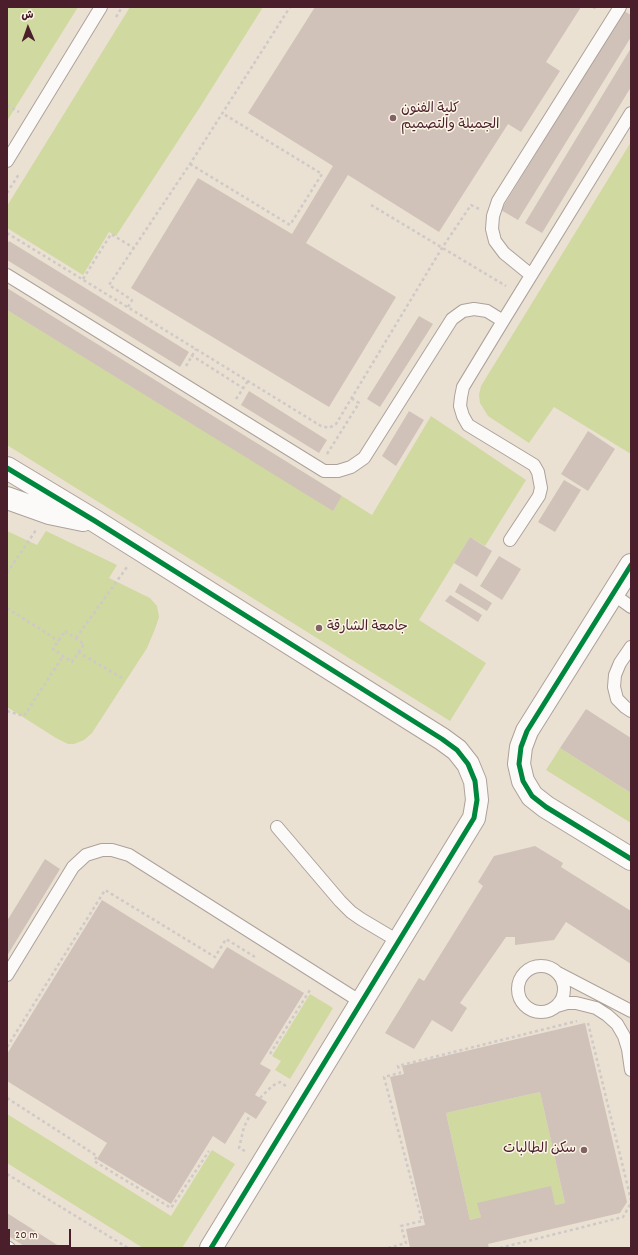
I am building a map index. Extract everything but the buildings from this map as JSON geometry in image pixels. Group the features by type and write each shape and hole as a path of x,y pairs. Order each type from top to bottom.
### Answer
{"street":[{"path":"7,468 95,521 442,739 457,750 468,764 475,781 477,800 474,818 211,1248"},
{"path":"7,498 62,516 95,521"},
{"path":"631,565 528,731 521,747 519,764 523,781 532,796 546,807 631,859"}],"lane":[{"path":"7,161 102,7"},
{"path":"531,275 504,253 495,241 492,230 493,216 498,201 620,7"},
{"path":"510,540 539,496 541,488 538,472 534,465 468,425 460,406 463,387 631,113"},
{"path":"7,275 324,471 338,472 351,467 364,458 452,318 463,310 474,309 486,311 503,321"},
{"path":"613,594 631,607"},
{"path":"631,647 620,663 615,676 614,687 617,699 625,708 631,711"},
{"path":"277,828 351,912 398,941"},
{"path":"7,975 73,867 86,855 102,850 112,850 129,855 361,1002"},
{"path":"631,1012 551,968 543,966 534,966 527,970 521,977 518,984 518,993 521,1001 526,1007 533,1011 542,1012 567,1003 576,1002 596,1008 607,1015 617,1024 629,1044 631,1070"},
{"path":"557,1006 562,1000 564,993 564,986 558,972"}],"path":[{"path":"128,307 132,300 108,285 190,164 290,7"},
{"path":"7,105 19,112"},
{"path":"190,164 290,225 322,174 222,113"},
{"path":"371,205 519,294"},
{"path":"7,233 325,428 333,427 336,424 442,248 471,205 493,216"},
{"path":"83,280 111,234 134,248"},
{"path":"191,356 243,388"},
{"path":"319,468 359,403 351,398"},
{"path":"7,573 39,525"},
{"path":"76,638 129,564"},
{"path":"7,608 59,641"},
{"path":"65,631 76,638 84,644 72,662 53,650 65,631"},
{"path":"78,652 122,678"},
{"path":"7,711 24,716 63,656"},
{"path":"7,1047 105,890 215,957 226,939 258,959"},
{"path":"304,986 316,994"},
{"path":"270,1054 310,990"},
{"path":"587,1018 631,1200"},
{"path":"388,1248 406,1243 401,1226 422,1221 384,1077 400,1073 398,1066 580,1020"},
{"path":"7,1098 97,1156 94,1161 172,1208 209,1151"},
{"path":"7,1174 128,1248"},
{"path":"500,1248 623,1217 631,1203"}],"green space":[{"path":"7,7 78,7 7,121"},
{"path":"130,7 263,7 116,236 109,232 83,275 7,228 7,206"},
{"path":"631,142 631,454 554,407 529,443 488,416 480,403 479,395 481,386"},
{"path":"7,310 333,510 342,496 372,515 431,416 526,480 485,546 470,537 419,620 486,663 450,721 7,445"},
{"path":"7,531 37,545 46,531 117,565 109,578 150,598 157,606 159,617 147,648 92,733 84,740 74,744 68,744 56,738 7,707"},
{"path":"560,748 631,793 631,823 546,770"},
{"path":"310,994 333,1008 290,1079 275,1070 281,1061 272,1056"},
{"path":"540,1092 565,1203 555,1205 478,1203 481,1217 470,1220 446,1113"},
{"path":"7,1114 171,1216 212,1150 235,1164 182,1248 143,1248 7,1163"}],"cycle path":[{"path":"7,468 95,521 442,739 457,750 468,764 475,781 477,800 474,818 211,1248"},
{"path":"631,565 527,731 521,747 519,764 523,781 532,796 546,807 631,859"}],"place":[{"name":"كلية الفنون الجميلة والتصميم","path":"393,118"},
{"name":"جامعة الشارقة","path":"319,628"},
{"name":"سكن الطالبات","path":"584,1150"}]}
